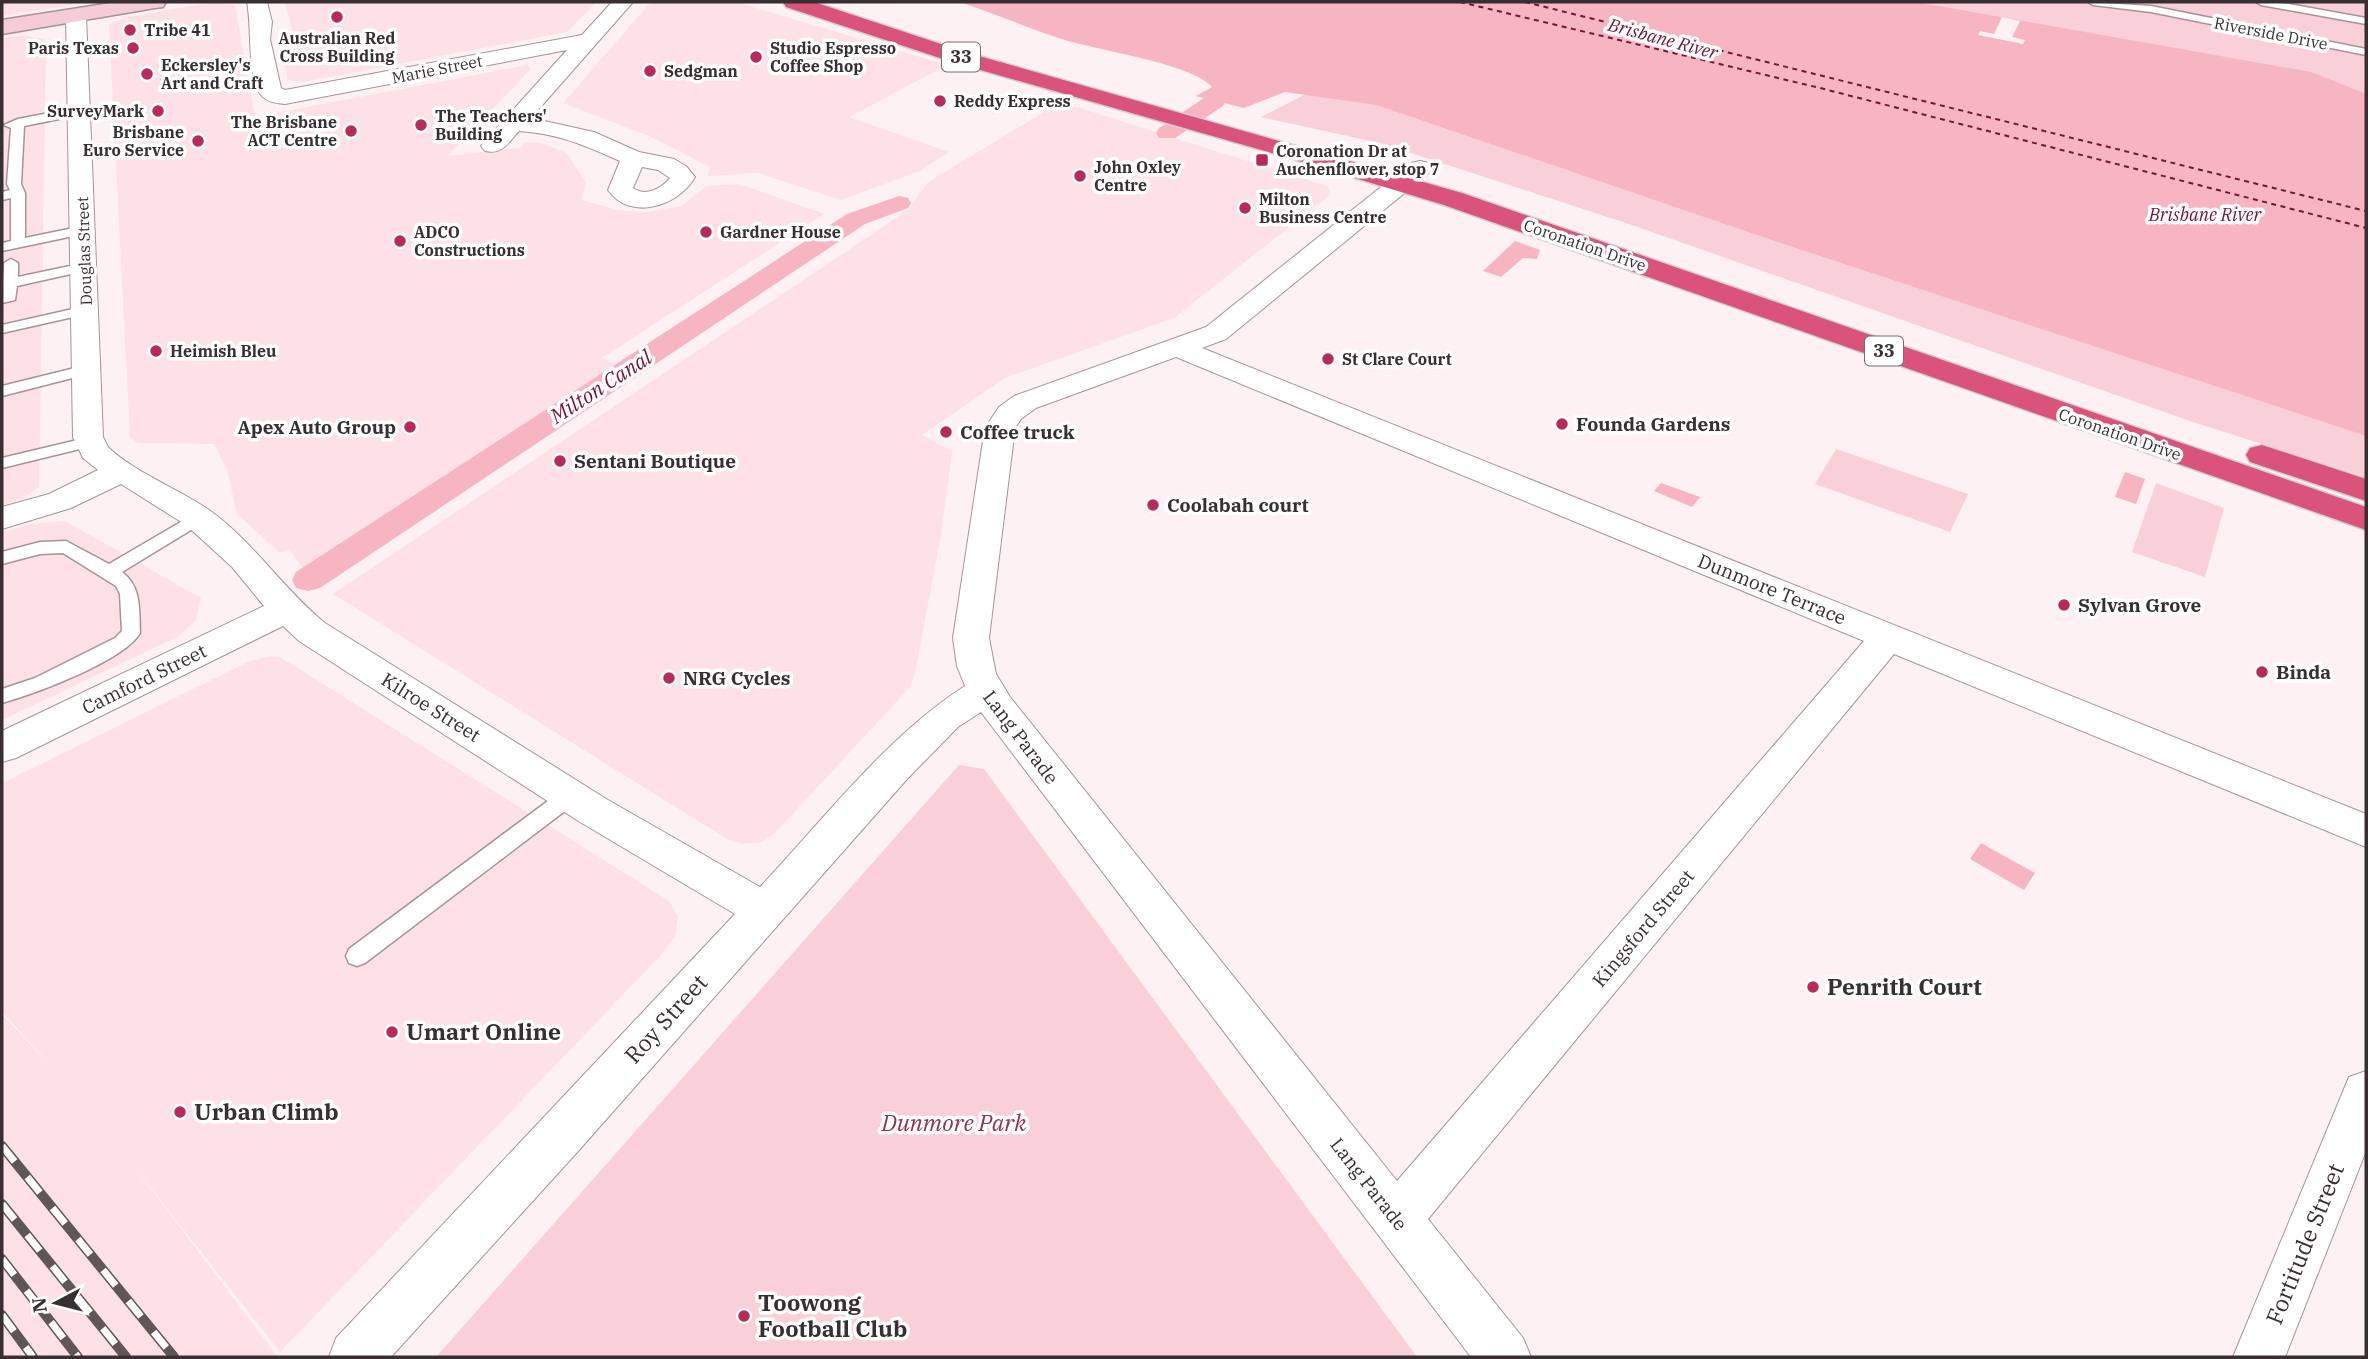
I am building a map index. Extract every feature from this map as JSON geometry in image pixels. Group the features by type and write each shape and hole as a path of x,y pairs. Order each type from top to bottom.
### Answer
{"highway":[{"name":"Coronation Drive","path":"794,2 976,62 1130,106 1411,176 1614,231 2366,490"},
{"name":"Coronation Drive","path":"847,2 1058,68 1236,116 1411,176 1593,247 2366,519"}],"street":[{"path":"2,27 155,2"},
{"name":"Marie Street","path":"257,2 262,22 259,39 270,91 285,97 589,40"},
{"path":"492,146 623,2"},
{"name":"Douglas Street","path":"76,15 90,442"},
{"path":"512,124 547,126 596,140 633,158"},
{"name":"Lang Parade","path":"1411,176 1228,325 1178,348 1025,402 1004,419 1000,428 971,638 974,671 985,691 1504,1357"},
{"name":"Dunmore Terrace","path":"1178,348 2366,831"},
{"path":"90,442 102,459 123,471"},
{"path":"2,518 60,501 123,471"},
{"name":"Kilroe Street","path":"123,471 198,518 244,559 286,610 312,632 571,795 765,909"},
{"name":"Camford Street","path":"2,748 286,610"},
{"name":"Kingsford Street","path":"1396,1219 1889,636"},
{"name":"Roy Street","path":"355,1357 932,730 945,717 985,691"},
{"name":"Fortitude Street","path":"2259,1357 2366,1092"}],"lane":[{"name":"Riverside Drive","path":"2093,2 2151,9 2366,52"},
{"path":"2261,2 2366,22"},
{"path":"18,244 14,124 80,111"},
{"path":"2,196 18,193"},
{"path":"2,247 83,230"},
{"path":"2,299 10,297 10,263"},
{"path":"10,283 85,267"},
{"path":"2,329 86,310"},
{"path":"2,391 87,370"},
{"path":"2,463 90,442"},
{"path":"108,572 198,518"},
{"path":"2,558 40,548 66,547 123,582 129,594 131,633 122,643 42,683 2,696"},
{"path":"357,956 571,795"}],"shaded area":[{"path":"2,2 90,2 2,16"},
{"path":"215,2 235,5 255,117 527,65 531,69 447,156 520,148 524,142 541,143 567,153 586,183 581,200 618,210 647,212 682,206 706,186 740,184 824,214 602,358 618,365 303,568 289,549 280,553 237,514 227,470 214,444 138,443 130,438 109,26 128,17"},
{"path":"285,2 596,2 567,32 303,82 288,80 277,37 293,33"},
{"path":"651,2 736,2 947,65 849,117 949,152 920,171 841,200 757,173 708,176 710,167 649,136 563,103"},
{"path":"24,35 44,39 46,45 39,487 20,500 2,505 2,38"},
{"path":"1061,102 1327,186 1331,194 1174,318 1005,378 922,435 952,451 941,535 915,673 910,687 774,834 761,842 744,844 727,839 333,594 908,210 928,182"},
{"path":"65,521 201,598 196,620 177,637 2,720 2,532 32,524"},
{"path":"270,656 280,657 669,901 678,916 675,936 660,956 280,1352 129,1160 278,1357 2,1357 2,1015 51,1066 2,1011 2,783 248,662"}],"green space":[{"path":"1917,2 2366,2 2366,94 2106,36"},
{"path":"1306,94 1376,105 1777,242 2366,436 2366,477 2193,422 1629,224 1380,143 1261,117"},
{"path":"1836,449 1968,494 1950,532 1815,484"},
{"path":"2156,483 2224,508 2205,577 2132,552"},
{"name":"Dunmore Park","path":"959,765 984,769 1417,1357 436,1357"}],"water":[{"name":"Brisbane River","path":"959,2 1917,2 2311,72 2366,94 2366,436 1777,242 1376,105 1285,92 1244,108 1196,96 1212,87 1186,71 1065,40"},
{"path":"1515,241 1540,250 1537,259 1523,258 1501,277 1483,271"},
{"path":"2125,472 2145,479 2136,504 2115,497"},
{"path":"1661,483 1700,497 1692,507 1654,491"},
{"path":"1981,843 2035,873 2024,890 1970,859"}],"pier":[{"path":"2002,17 2020,21 2012,37 2025,40 2023,44 1978,35 1980,31 1994,34"}],"waterway":[{"name":"Milton Canal","path":"1167,133 1215,101"},
{"name":"Milton Canal","path":"308,580 856,219 899,203"}],"ferry route":[{"path":"1460,2 1820,88 2366,228"},
{"path":"1525,2 2366,211"}],"railway":[{"path":"2,1146 174,1357"},
{"path":"2,1204 126,1357"},
{"path":"2,1259 78,1357"},
{"path":"2,1315 33,1357"}],"place":[{"name":"Australian Red Cross Building","path":"337,17"},
{"name":"Tribe 41","path":"130,30"},
{"name":"Paris Texas","path":"133,48"},
{"name":"Studio Espresso Coffee Shop","path":"756,57"},
{"name":"Sedgman","path":"650,71"},
{"name":"Eckersley's Art and Craft","path":"147,74"},
{"name":"Reddy Express","path":"940,101"},
{"name":"SurveyMark","path":"158,111"},
{"name":"The Teachers' Building","path":"421,125"},
{"name":"The Brisbane ACT Centre","path":"351,131"},
{"name":"Brisbane Euro Service","path":"198,141"},
{"name":"Coronation Dr at Auchenflower, stop 7","path":"1262,160"},
{"name":"John Oxley Centre","path":"1080,176"},
{"name":"Milton Business Centre","path":"1245,208"},
{"name":"Gardner House","path":"706,232"},
{"name":"ADCO Constructions","path":"400,241"},
{"name":"Heimish Bleu","path":"156,351"},
{"name":"St Clare Court","path":"1328,359"},
{"name":"Founda Gardens","path":"1562,424"},
{"name":"Apex Auto Group","path":"410,427"},
{"name":"Coffee truck","path":"946,432"},
{"name":"Sentani Boutique","path":"560,461"},
{"name":"Coolabah court","path":"1153,505"},
{"name":"Sylvan Grove","path":"2064,605"},
{"name":"Binda","path":"2262,672"},
{"name":"NRG Cycles","path":"669,678"},
{"name":"Penrith Court","path":"1813,987"},
{"name":"Umart Online","path":"392,1032"},
{"name":"Urban Climb","path":"180,1112"},
{"name":"Toowong Football Club","path":"744,1316"}]}
